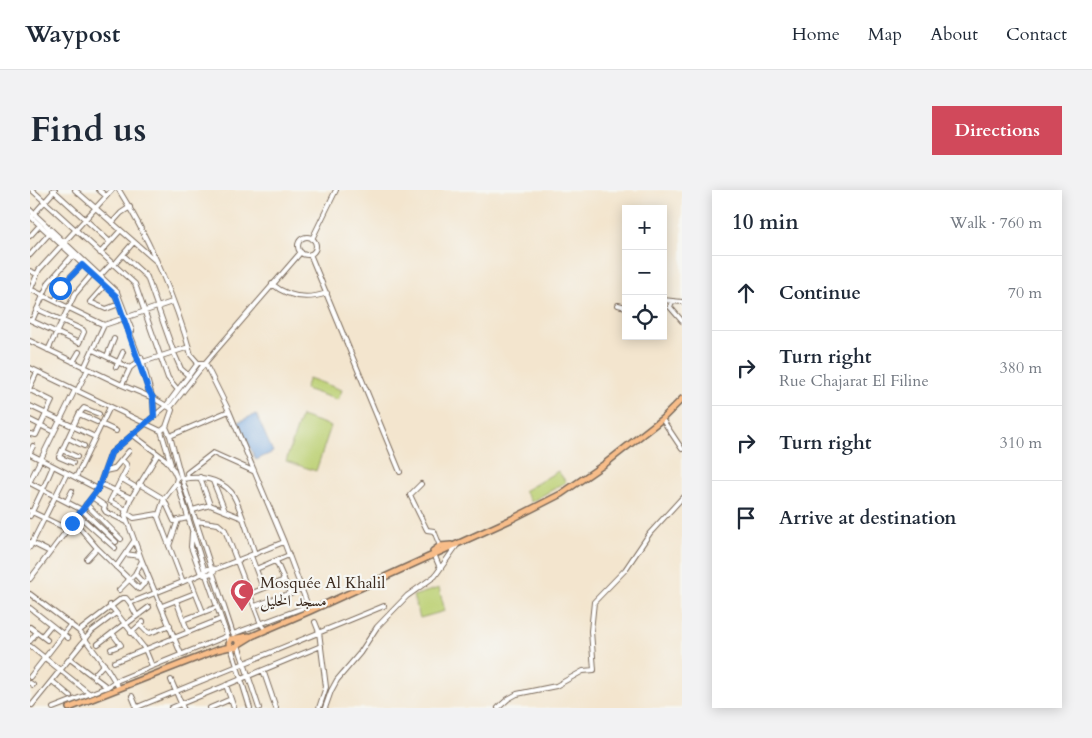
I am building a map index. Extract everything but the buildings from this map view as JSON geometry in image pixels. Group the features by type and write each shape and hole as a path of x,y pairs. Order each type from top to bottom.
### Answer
{"main road":[{"path":"69,708 217,650 232,639 236,640 252,636 266,630 538,507 561,494 606,463 662,419 682,399"},
{"path":"434,554 434,550 440,546 459,543"},
{"path":"229,643 236,648 236,640"}],"street":[{"path":"32,190 135,284 168,378 178,390"},
{"path":"31,216 54,190 110,242"},
{"path":"75,190 158,264"},
{"path":"99,190 106,196"},
{"path":"112,190 37,274 30,290 104,325 172,302"},
{"path":"119,190 130,207 158,264 191,355 198,363 205,363"},
{"path":"312,238 336,190"},
{"path":"112,223 130,207"},
{"path":"30,210 31,216 49,234 64,244 82,265 100,276 119,294 142,360 152,397 154,416"},
{"path":"31,216 64,244 115,294 126,318"},
{"path":"30,236 40,225"},
{"path":"100,253 120,231"},
{"path":"30,255 49,234"},
{"path":"306,237 312,238 316,248 310,254 304,254 298,245 301,239 306,237"},
{"path":"100,276 134,243"},
{"path":"30,579 98,489 111,453 144,424 168,407 301,252"},
{"path":"310,254 328,293 400,472"},
{"path":"37,309 84,331 79,344 31,320 50,282 73,255"},
{"path":"123,255 147,277 181,369 189,376"},
{"path":"54,301 63,284 82,265"},
{"path":"30,271 37,274"},
{"path":"48,350 74,294 94,272"},
{"path":"272,284 280,291 300,298 328,293"},
{"path":"104,285 89,301 106,309 119,304"},
{"path":"667,300 682,302"},
{"path":"672,301 670,308 682,321"},
{"path":"618,305 622,306"},
{"path":"104,325 76,391 30,482 82,510 116,542"},
{"path":"107,356 114,339"},
{"path":"30,341 86,369 152,397 168,407 172,410 166,427 161,431"},
{"path":"122,385 130,368 142,360 160,357 189,347"},
{"path":"93,350 130,368"},
{"path":"73,362 79,352"},
{"path":"116,368 123,352"},
{"path":"168,407 198,363"},
{"path":"205,363 229,411 284,542 309,609 261,624 236,640"},
{"path":"30,368 161,431"},
{"path":"30,434 35,435 41,426 51,400 30,388 37,372"},
{"path":"30,406 95,437"},
{"path":"73,463 59,456 79,414 84,408 99,414"},
{"path":"76,477 95,437 99,423 110,408"},
{"path":"170,436 229,411"},
{"path":"79,414 116,431"},
{"path":"662,419 682,449"},
{"path":"30,420 54,432"},
{"path":"166,427 181,480 188,518 204,573 250,708"},
{"path":"161,431 172,467"},
{"path":"133,435 172,467 181,480 193,510 260,708"},
{"path":"68,438 84,446"},
{"path":"33,446 30,453 40,460 98,489"},
{"path":"62,450 77,457"},
{"path":"105,472 112,470 129,451"},
{"path":"183,582 158,520 158,514 164,499 187,473 213,453 253,471"},
{"path":"158,454 131,498 126,511 127,522 181,654"},
{"path":"105,506 116,491 127,467 122,460"},
{"path":"53,466 31,513 67,530"},
{"path":"50,552 31,544 66,473"},
{"path":"181,480 200,478 213,480 232,493 242,518 263,588"},
{"path":"200,478 210,505"},
{"path":"122,479 164,499 174,520 188,518"},
{"path":"213,480 225,511"},
{"path":"101,484 131,498"},
{"path":"421,484 410,495 427,530 434,532 440,546"},
{"path":"67,501 72,491"},
{"path":"92,496 105,506 106,512 127,522"},
{"path":"498,708 517,694 556,686 583,671 594,670 591,625 594,602 625,570 650,533 682,498"},
{"path":"110,501 134,518 158,514"},
{"path":"86,504 121,538"},
{"path":"193,510 210,505 242,518"},
{"path":"78,515 115,548"},
{"path":"169,546 178,520"},
{"path":"74,521 97,548 139,589 141,599"},
{"path":"196,521 222,526 238,561 261,624 266,630"},
{"path":"116,567 134,541"},
{"path":"130,603 284,542"},
{"path":"325,708 337,680 360,653 377,627 407,596 432,579 459,543"},
{"path":"87,559 97,548"},
{"path":"125,554 140,556"},
{"path":"434,554 440,568"},
{"path":"256,569 289,556"},
{"path":"119,590 135,574 142,561"},
{"path":"276,561 290,593"},
{"path":"135,574 144,584"},
{"path":"139,589 149,578"},
{"path":"190,579 203,612"},
{"path":"250,594 284,580"},
{"path":"254,606 302,589"},
{"path":"162,606 195,593"},
{"path":"30,594 79,631 116,680 119,688"},
{"path":"79,631 123,598 127,599 137,616"},
{"path":"38,599 30,609 68,638"},
{"path":"176,600 188,632"},
{"path":"110,606 145,649 152,666"},
{"path":"132,696 137,708 384,606"},
{"path":"98,644 149,607"},
{"path":"184,620 217,607"},
{"path":"32,706 95,629 116,613"},
{"path":"114,662 221,619"},
{"path":"315,622 319,632 326,687 319,708"},
{"path":"131,632 141,623 147,632 150,633 170,625"},
{"path":"30,676 70,624"},
{"path":"42,636 51,625"},
{"path":"30,627 47,640"},
{"path":"30,641 36,632"},
{"path":"111,649 121,645 112,633"},
{"path":"53,708 107,687 116,680 181,654 229,643"},
{"path":"30,646 90,694"},
{"path":"171,708 182,706 226,685 321,646"},
{"path":"70,659 107,687"},
{"path":"93,676 104,664"},
{"path":"264,670 276,708"},
{"path":"171,680 182,706"},
{"path":"52,681 70,696"},
{"path":"226,685 234,708"},
{"path":"210,708 231,699"}],"green space":[{"path":"309,378 342,390 338,400 305,389"},
{"path":"301,416 331,426 316,471 286,461"},
{"path":"558,471 566,482 531,502 524,491"},
{"path":"439,588 445,611 420,618 413,596"}],"water":[{"path":"256,414 273,452 256,460 238,422"}],"place":[{"name":"Mosquée Al Khalil مسجد الخليل","path":"242,612"}],"route":[{"path":"60,288 82,265 115,294 140,360 148,389 153,398 154,416 111,453 101,484 72,523"}]}
